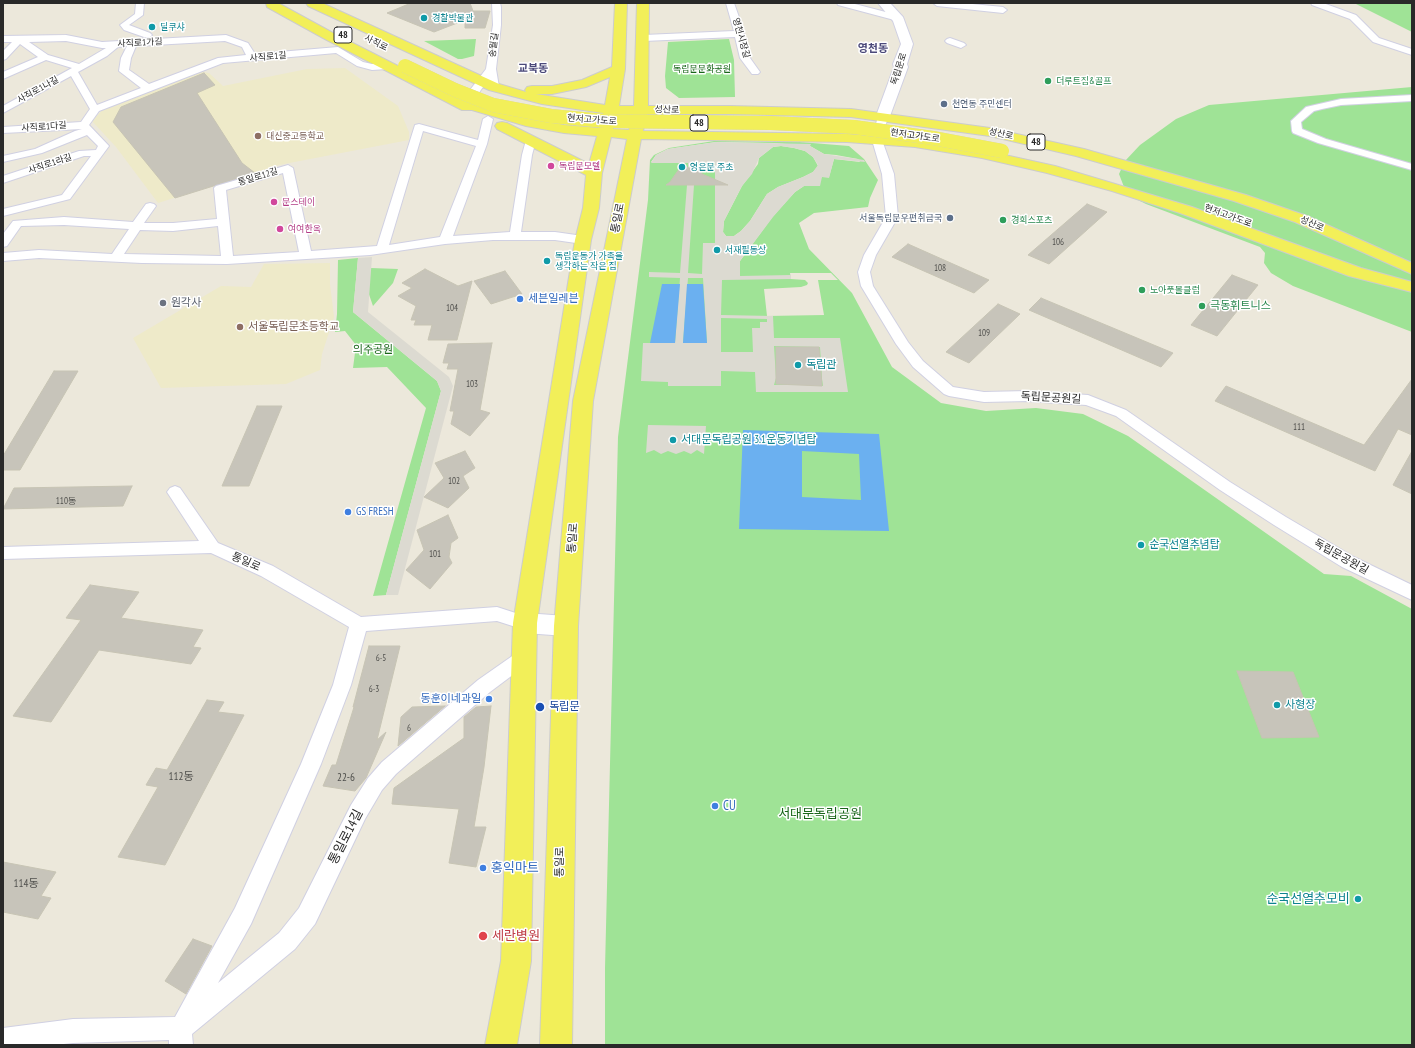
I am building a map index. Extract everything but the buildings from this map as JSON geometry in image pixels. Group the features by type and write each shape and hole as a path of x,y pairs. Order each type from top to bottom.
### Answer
{"main road":[{"name":"사직로","path":"274,3 315,13"},
{"path":"274,3 329,36 385,66 455,98 512,118 564,129 604,133 633,144 663,136 710,135 847,138 915,144 967,152 1050,169 1117,188 1186,210 1355,272 1412,286"},
{"name":"사직로","path":"293,3 315,13 409,64"},
{"name":"사직로","path":"300,3 315,13"},
{"path":"501,1045 516,961 525,622 583,240 591,208 594,173 611,110 618,69 621,3"},
{"name":"통일로","path":"556,1045 566,626 583,401 641,110 644,38 643,3"},
{"name":"독립문로","path":"883,116 901,68 900,64 907,44 898,18 884,3"},
{"path":"315,13 488,84 523,90 552,90 586,83 618,69"},
{"name":"현저고가도로","path":"409,64 455,90 487,103 551,116 605,121 771,123 854,127 1003,147 1111,170 1206,200 1412,273"},
{"name":"성산로","path":"488,84 542,100 611,110 730,110 851,113 883,116 990,132 1079,152 1240,198 1301,219 1412,269"},
{"path":"642,89 656,100 667,104 730,110"},
{"path":"455,98 488,119 532,140 594,173"},
{"path":"512,118 526,119 549,112 549,103 542,100"},
{"path":"710,135 706,132 706,124 715,114 730,110"},
{"name":"현저고가도로","path":"1003,147 1152,190 1285,237 1412,286"},
{"path":"525,622 566,626"}],"street":[{"path":"140,3 139,15 124,24 127,28 147,34"},
{"name":"송월길","path":"488,84 496,25 496,3"},
{"name":"영천시장길","path":"730,3 745,58 755,72"},
{"path":"841,3 898,18"},
{"path":"937,3 1003,10"},
{"path":"1314,3 1353,17 1376,40 1412,52"},
{"path":"644,38 739,34"},
{"name":"사직로1가길","path":"3,39 66,38 102,45 226,38 245,44 253,58"},
{"path":"3,57 20,39 45,57 77,69 95,109 87,128 104,146 66,197 3,213"},
{"path":"950,41 961,45"},
{"path":"133,43 126,58 124,71 148,88"},
{"name":"사직로1나길","path":"3,110 104,54 116,44"},
{"name":"사직로1길","path":"95,109 221,60 338,50 360,64 372,67 385,66"},
{"path":"3,76 45,57"},
{"path":"385,66 437,96"},
{"path":"455,98 463,97 488,84"},
{"path":"1412,98 1341,102 1310,109 1296,121 1297,131 1307,136 1412,166"},
{"path":"877,140 883,116"},
{"path":"445,240 482,144 488,119"},
{"path":"382,249 420,127 482,144"},
{"name":"사직로1다길","path":"3,130 87,128"},
{"name":"사직로1라길","path":"3,159 38,151 87,128"},
{"path":"515,236 527,155 532,140"},
{"name":"독립문공원길","path":"877,140 888,174 892,217 870,254 864,272 867,286 903,344 918,364 943,386 949,391 984,397 1028,396 1088,400 1121,413 1225,486 1280,521 1348,562 1412,593"},
{"name":"사직로1라길","path":"3,180 83,153 98,153"},
{"name":"통일로12길","path":"228,260 220,188 288,168 306,255"},
{"path":"115,258 150,206"},
{"path":"3,243 17,223 64,221 173,227 224,222"},
{"path":"3,257 39,254 115,258 228,260 382,249 445,240 515,236 556,236 583,240"},
{"path":"175,492 212,546"},
{"path":"3,552 212,546"},
{"name":"통일로","path":"212,546 267,571 359,624"},
{"path":"3,1040 73,1031 178,1039 243,916 311,764 342,685 359,624 497,614 525,622"},
{"name":"통일로14길","path":"178,1039 287,941 306,916 358,812 375,784 389,768 484,686 524,657"}],"shaded area":[{"name":"대신중고등학교","path":"345,68 398,106 409,132 409,140 279,165 158,203 116,147 92,121 106,106 194,71 209,73 223,86 307,69"},
{"path":"716,142 811,144 810,146 824,154 864,160 865,162 834,159 829,178 822,177 820,186 804,186 795,192 773,217 740,261 740,276 791,275 791,279 722,280 721,315 773,316 774,338 840,338 848,392 756,392 755,372 721,371 721,386 668,386 668,382 641,381 643,343 675,343 680,278 649,277 649,272 680,273 687,185 694,185 688,273 702,274 703,243 715,243 715,163 695,163 694,174 688,168 688,163 651,163 656,155 668,149","holes":["781,146 805,151 813,157 818,165 813,172 778,187 767,194 750,221 741,231 734,236 726,236 723,232 724,221 742,186 752,174 759,158 773,147","688,278 703,278 707,343 683,343","721,318 767,319 767,322 760,322 760,328 752,328 753,352 721,352","774,346 820,347 823,386 812,384 774,385 776,378"]},
{"path":"372,257 368,312 449,377 453,386 398,595 386,595 441,391 437,381 353,312 358,258"},
{"name":"서울독립문초등학교","path":"330,263 330,284 334,317 322,354 320,370 286,384 161,388 133,338 221,286 251,287 264,264"},
{"path":"648,425 706,426 704,454 697,450 691,454 684,451 676,454 668,451 661,454 654,450 646,453"}],"green space":[{"path":"1354,3 1412,3 1412,32"},
{"path":"476,39 474,56 462,59 458,59 424,41"},
{"name":"독립문문화공원","path":"729,39 734,60 735,97 679,98 666,88 665,76 668,42"},
{"path":"1412,87 1412,332 1293,286 1271,273 1264,263 1265,253 1260,247 1138,200 1124,187 1119,174 1125,161 1140,145 1176,119 1209,105"},
{"name":"서대문독립공원","path":"714,141 800,142 849,146 864,159 878,180 870,198 868,207 814,213 799,223 809,249 852,293 892,367 941,403 986,411 1036,408 1083,414 1128,436 1324,574 1351,576 1412,609 1412,1045 605,1045 605,968 618,437 648,200 650,160 654,155 669,148","holes":["716,142 774,143 810,146 824,154 858,159 860,162 834,159 829,177 822,177 813,185 804,186 795,192 773,216 740,261 739,266 715,243 715,163 651,162 656,155 668,149","790,273 831,273 838,280 818,280 824,315 767,316 764,289 801,287 807,285 808,283 805,280 791,279"]},
{"path":"781,146 805,151 813,157 818,166 813,172 778,187 767,194 750,221 741,231 734,236 726,236 723,232 724,221 742,186 758,164 759,158 773,147"},
{"name":"의주공원","path":"358,258 353,312 437,381 441,391 386,595 373,596 426,408 387,367 353,368 356,345 345,331 335,332 337,314 338,260"},
{"path":"371,268 398,269 393,283 373,306 363,277"}],"water":[{"path":"662,284 680,284 675,343 650,343"},
{"path":"687,284 703,284 707,343 683,343"},
{"path":"743,430 879,434 889,531 739,529","holes":["802,451 859,454 861,500 802,497"]}],"place":[{"name":"경찰박물관","path":"424,18"},
{"name":"딜쿠샤","path":"152,27"},
{"name":"더루트짐&골프","path":"1048,81"},
{"name":"천연동 주민센터","path":"944,104"},
{"name":"대신중고등학교","path":"258,136"},
{"name":"독립문모텔","path":"551,166"},
{"name":"영은문 주초","path":"682,167"},
{"name":"문스테이","path":"274,202"},
{"name":"서울독립문우편취급국","path":"950,218"},
{"name":"경희스포츠","path":"1003,220"},
{"name":"여여한옥","path":"280,229"},
{"name":"서재필동상","path":"717,250"},
{"name":"독립운동가 가족을 생각하는 작은 집","path":"547,261"},
{"name":"노아풋볼클럽","path":"1142,290"},
{"name":"세븐일레븐","path":"520,299"},
{"name":"원각사","path":"163,303"},
{"name":"극동휘트니스","path":"1202,306"},
{"name":"서울독립문초등학교","path":"240,327"},
{"name":"독립관","path":"798,365"},
{"name":"서대문독립공원 3.1운동기념탑","path":"673,440"},
{"name":"GS FRESH","path":"348,512"},
{"name":"순국선열추념탑","path":"1141,545"},
{"name":"동훈이네과일","path":"489,699"},
{"name":"사형장","path":"1277,705"},
{"name":"독립문","path":"540,707"},
{"name":"CU","path":"715,806"},
{"name":"홍익마트","path":"483,868"},
{"name":"순국선열추모비","path":"1358,899"},
{"name":"세란병원","path":"483,936"}],"district":[{"name":"영천동","path":"873,49"},
{"name":"교북동","path":"533,69"}]}
